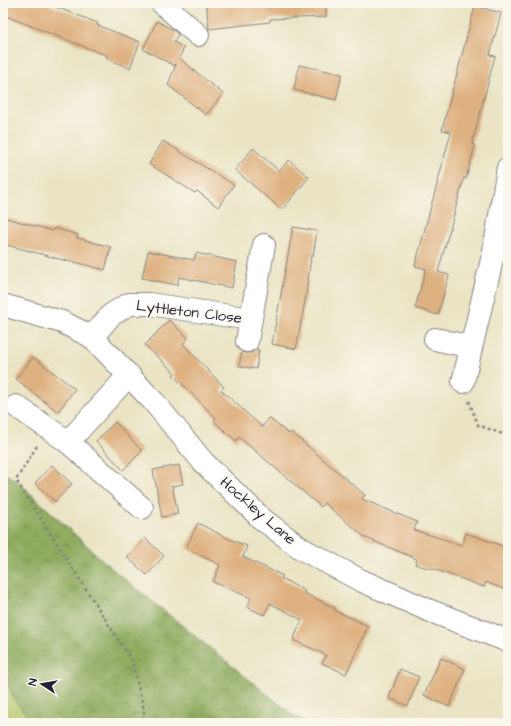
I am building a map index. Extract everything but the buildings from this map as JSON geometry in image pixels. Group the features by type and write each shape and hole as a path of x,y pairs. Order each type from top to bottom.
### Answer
{"street":[{"path":"162,3 198,35"},
{"path":"463,382 494,251 508,168"},
{"name":"Lyttleton Close","path":"247,341 264,245"},
{"name":"Lyttleton Close","path":"92,337 111,315 129,304 149,304 251,319"},
{"name":"Hockley Lane","path":"3,305 62,322 92,337 154,402 204,463 262,519 302,549 360,580 422,607 508,641"},
{"path":"435,339 471,347"},
{"path":"68,442 129,375"},
{"path":"16,406 68,442 142,508"}],"path":[{"path":"463,382 478,425 508,436"},
{"path":"48,429 16,480 132,661 144,710 143,723"}],"green space":[{"path":"3,473 16,480 111,568 294,716 308,723 33,723 13,698 3,669"},
{"path":"3,669 13,698 33,723 3,723"}]}
